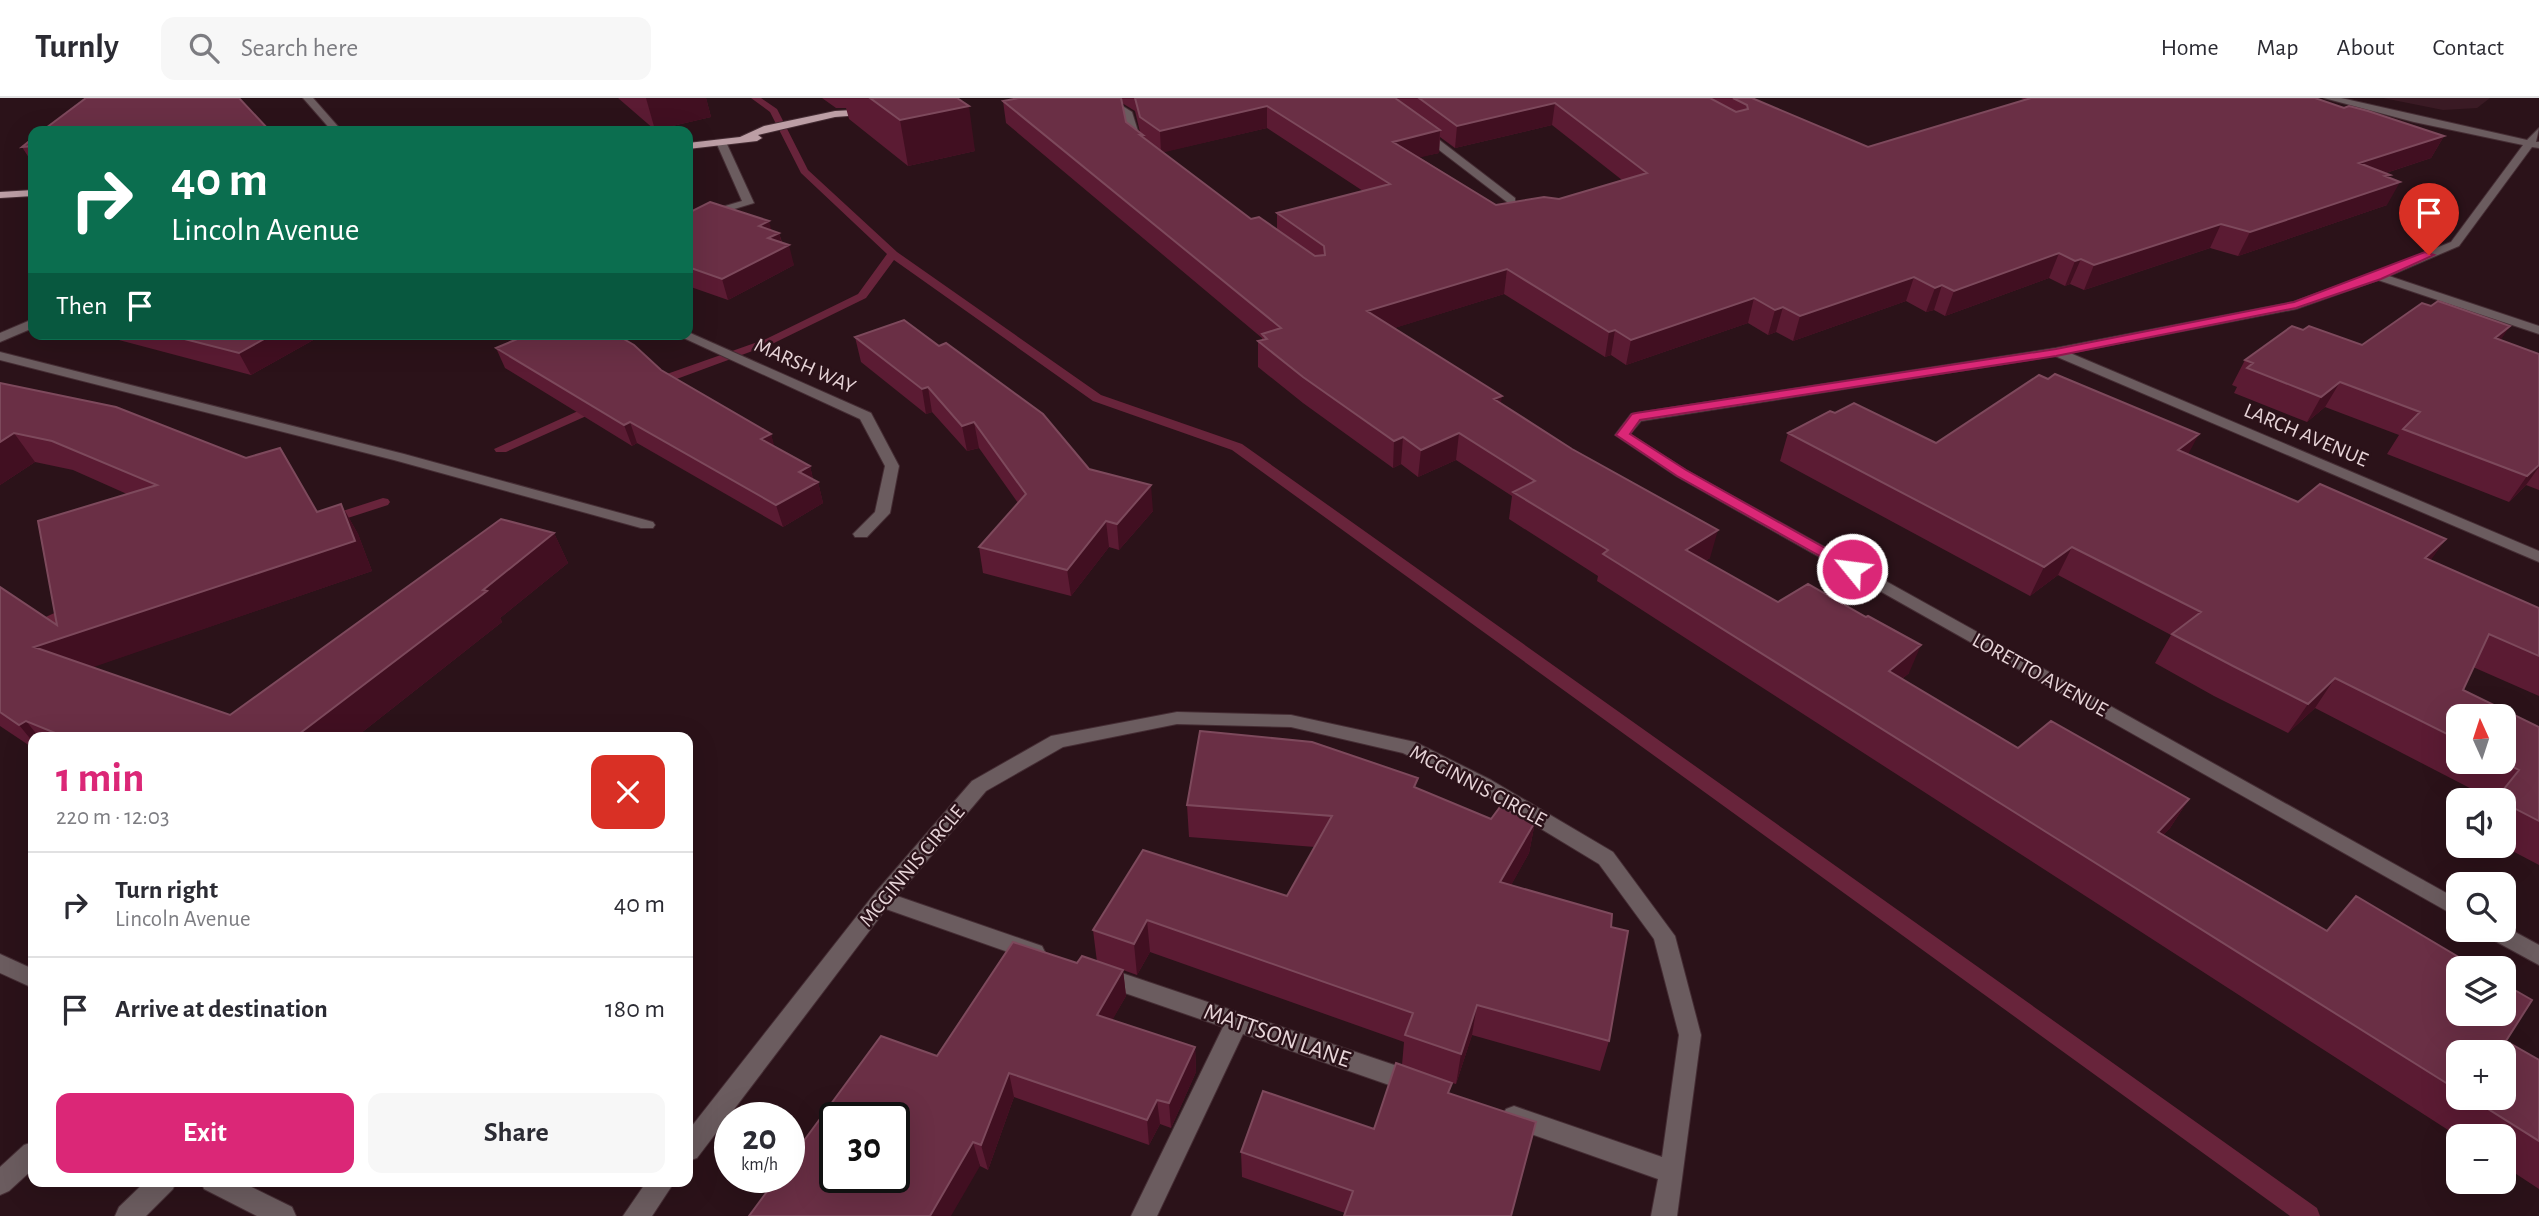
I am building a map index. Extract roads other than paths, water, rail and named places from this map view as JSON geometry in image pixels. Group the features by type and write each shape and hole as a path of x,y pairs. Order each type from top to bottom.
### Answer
{"main road":[{"path":"693,145 745,137 768,128 835,114 878,110"},
{"path":"830,127 852,122 865,113"},
{"path":"745,137 776,138 807,132"},
{"path":"0,195 28,193"}],"street":[{"path":"308,98 333,126"},
{"path":"1103,98 1129,114 1134,141 1144,149"},
{"path":"2329,98 2534,144"},
{"path":"1416,127 1511,200"},
{"path":"2056,352 2296,305 2378,276 2455,244 2534,144 2539,131"},
{"path":"693,219 748,203 720,142"},
{"path":"2378,276 2539,330"},
{"path":"0,338 28,325"},
{"name":"MARSH WAY","path":"693,338 866,416 892,466 882,513 860,534"},
{"name":"LORETTO AVENUE","path":"2056,352 1636,417 1622,435 1681,473 2446,903"},
{"name":"LARCH AVENUE","path":"2056,352 2539,557"},
{"path":"0,356 399,457 464,477 647,524"},
{"name":"MCGINNIS CIRCLE","path":"693,1144 882,900 979,786 1058,741 1177,718 1291,721 1408,747 1484,785 1606,858 1664,936 1690,1035 1664,1216"},
{"path":"882,900 1053,958"},
{"path":"2515,942 2539,956"},
{"path":"0,963 28,977"},
{"name":"MATTSON LANE","path":"1079,968 1435,1090"},
{"path":"1144,1216 1237,1022"},
{"path":"1488,1108 1672,1172"},
{"path":"0,1182 28,1157"},
{"path":"128,1216 158,1187"},
{"path":"225,1187 284,1216"},
{"path":"636,1216 658,1187"}],"waterway":[{"path":"755,98 774,111 804,171 893,254"},
{"path":"651,384 770,341 862,296 893,254"},
{"path":"893,254 1097,398 1237,447 2309,1216"},
{"path":"501,449 598,406"},
{"path":"326,521 383,502"},
{"path":"0,644 74,609"}]}
